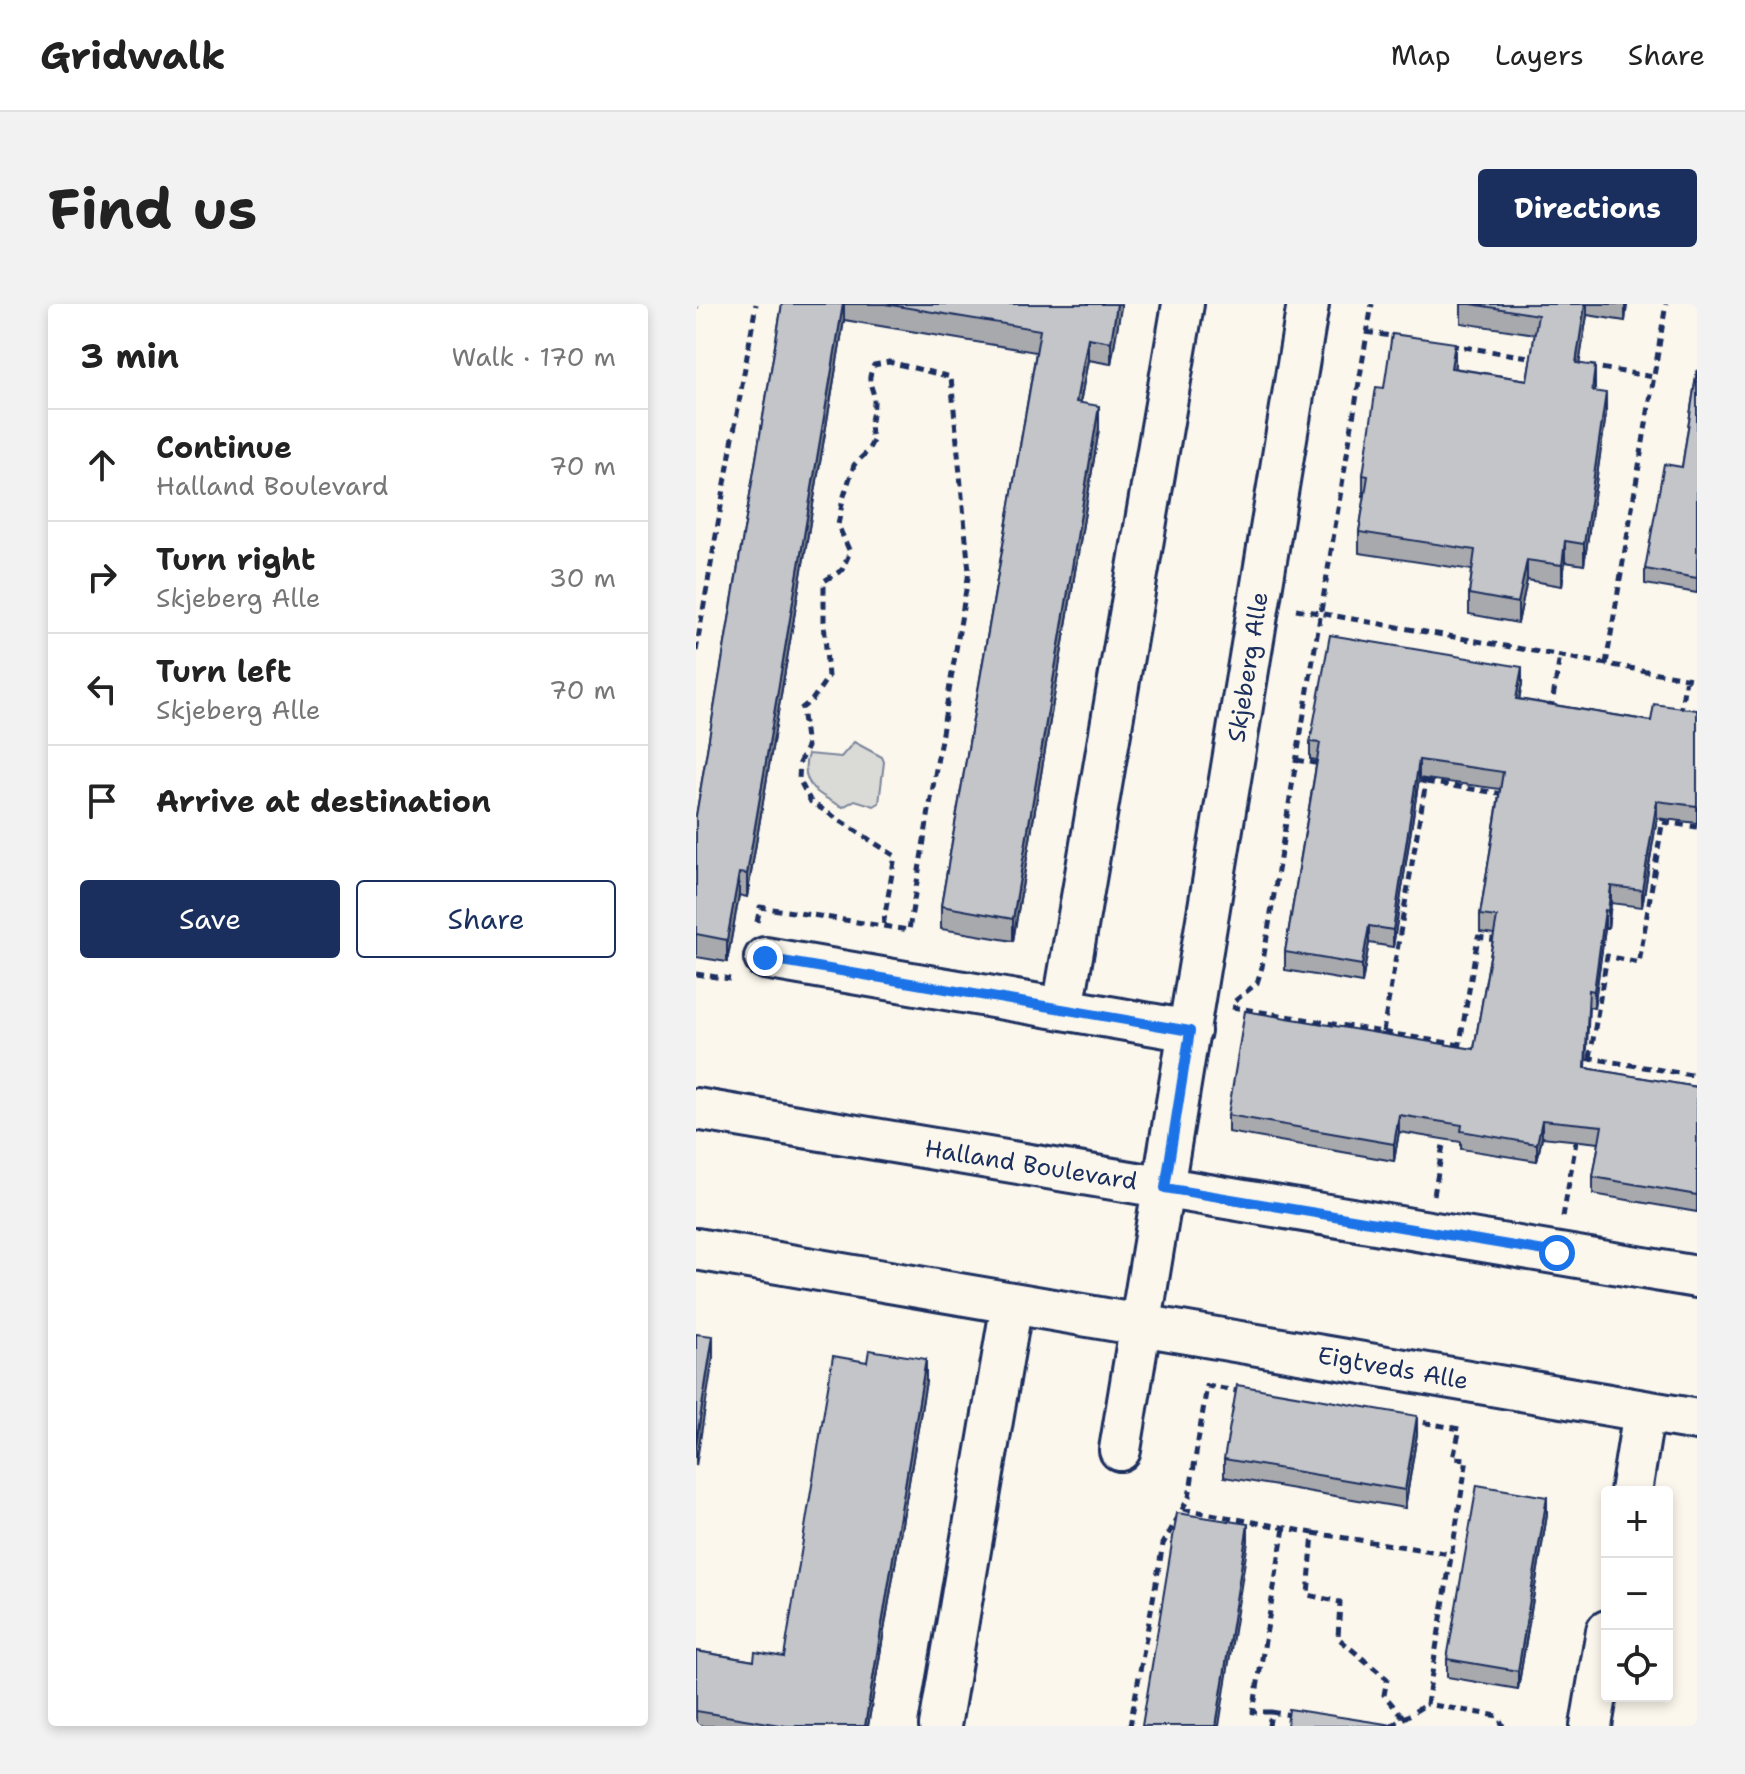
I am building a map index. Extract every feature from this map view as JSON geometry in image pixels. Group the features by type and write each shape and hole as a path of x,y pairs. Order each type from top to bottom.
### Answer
{"street":[{"path":"1063,1009 1183,304"},
{"name":"Skjeberg Alle","path":"1165,1188 1207,1024 1259,602 1308,304"},
{"path":"750,969 1207,1024"},
{"name":"Halland Boulevard","path":"696,1109 1697,1277"},
{"path":"1120,1450 1165,1188"},
{"name":"Eigtveds Alle","path":"696,1249 1697,1420"},
{"path":"940,1726 1012,1303"},
{"path":"1632,1486 1644,1411"},
{"path":"1591,1726 1601,1667"}],"path":[{"path":"696,651 756,304"},
{"path":"1207,1024 1257,983 1262,967 1372,304"},
{"path":"1606,664 1666,304"},
{"path":"1366,332 1412,339"},
{"path":"1442,344 1548,360"},
{"path":"883,926 895,856 811,802 799,779 800,761 807,747 802,708 812,700 828,677 824,581 842,570 850,552 838,525 843,499 854,465 873,441 869,428 875,402 869,377 874,365 889,362 951,377 969,572 909,930"},
{"path":"1578,365 1654,377"},
{"path":"1259,602 1697,680"},
{"path":"1550,713 1560,656"},
{"path":"1679,721 1686,678"},
{"path":"1296,760 1325,765"},
{"path":"1412,779 1505,794"},
{"path":"1383,1032 1426,782"},
{"path":"1585,1088 1607,956 1639,963 1665,807"},
{"path":"1663,822 1697,827"},
{"path":"1457,1060 1478,937 1500,940"},
{"path":"696,974 750,969"},
{"path":"1228,1007 1460,1045"},
{"path":"1590,1058 1697,1076"},
{"path":"1428,1232 1446,1123"},
{"path":"1557,1253 1577,1133"},
{"path":"1130,1726 1163,1544 1189,1497 1207,1386 1254,1394"},
{"path":"1396,1418 1460,1429 1453,1458 1467,1459 1427,1704"},
{"path":"1183,1509 1451,1554"},
{"path":"1284,1528 1253,1712 1301,1717"},
{"path":"1313,1533 1308,1595 1340,1602 1338,1638 1387,1679 1384,1695 1404,1718"},
{"path":"1391,1726 1427,1704 1498,1716 1503,1726"},
{"path":"1269,1726 1271,1712"}],"shaded area":[{"path":"854,742 882,757 884,762 879,803 874,806 855,800 843,807 819,793 808,781 808,754 841,757"}],"building":[{"path":"782,304 843,304 747,874 739,873 727,940 696,934 696,816"},
{"path":"885,304 1117,304 1111,342 1088,338 1076,402 1099,406 1013,919 941,906 1040,330"},
{"path":"1471,304 1585,304 1576,363 1595,366 1592,391 1606,393 1584,544 1565,541 1562,565 1527,560 1518,603 1469,594 1475,550 1359,532 1368,476 1363,475 1376,387 1384,388 1392,334 1455,343 1451,368 1527,380 1538,315"},
{"path":"1697,370 1697,578 1645,569 1664,464 1682,467"},
{"path":"1330,635 1522,667 1516,699 1651,721 1654,704 1697,710 1697,806 1657,801 1642,890 1611,886 1594,991 1589,990 1585,1068 1697,1087 1697,1195 1593,1177 1602,1126 1542,1120 1537,1144 1461,1131 1462,1125 1399,1115 1394,1144 1228,1115 1245,1011 1474,1049 1497,917 1480,915 1503,772 1419,760 1393,930 1369,926 1362,965 1285,952 1320,743 1310,742"},
{"path":"696,1334 713,1336 696,1444"},
{"path":"869,1350 926,1359 865,1726 786,1726 696,1711 696,1651 754,1661 755,1652 784,1657 833,1356 867,1362"},
{"path":"1237,1385 1417,1416 1405,1490 1224,1459"},
{"path":"1477,1485 1547,1497 1518,1671 1447,1659"},
{"path":"1177,1513 1248,1524 1216,1726 1142,1726"},
{"path":"1289,1709 1399,1726 1287,1726"}],"route":[{"path":"765,958 1190,1031 1165,1188 1557,1253"}]}
